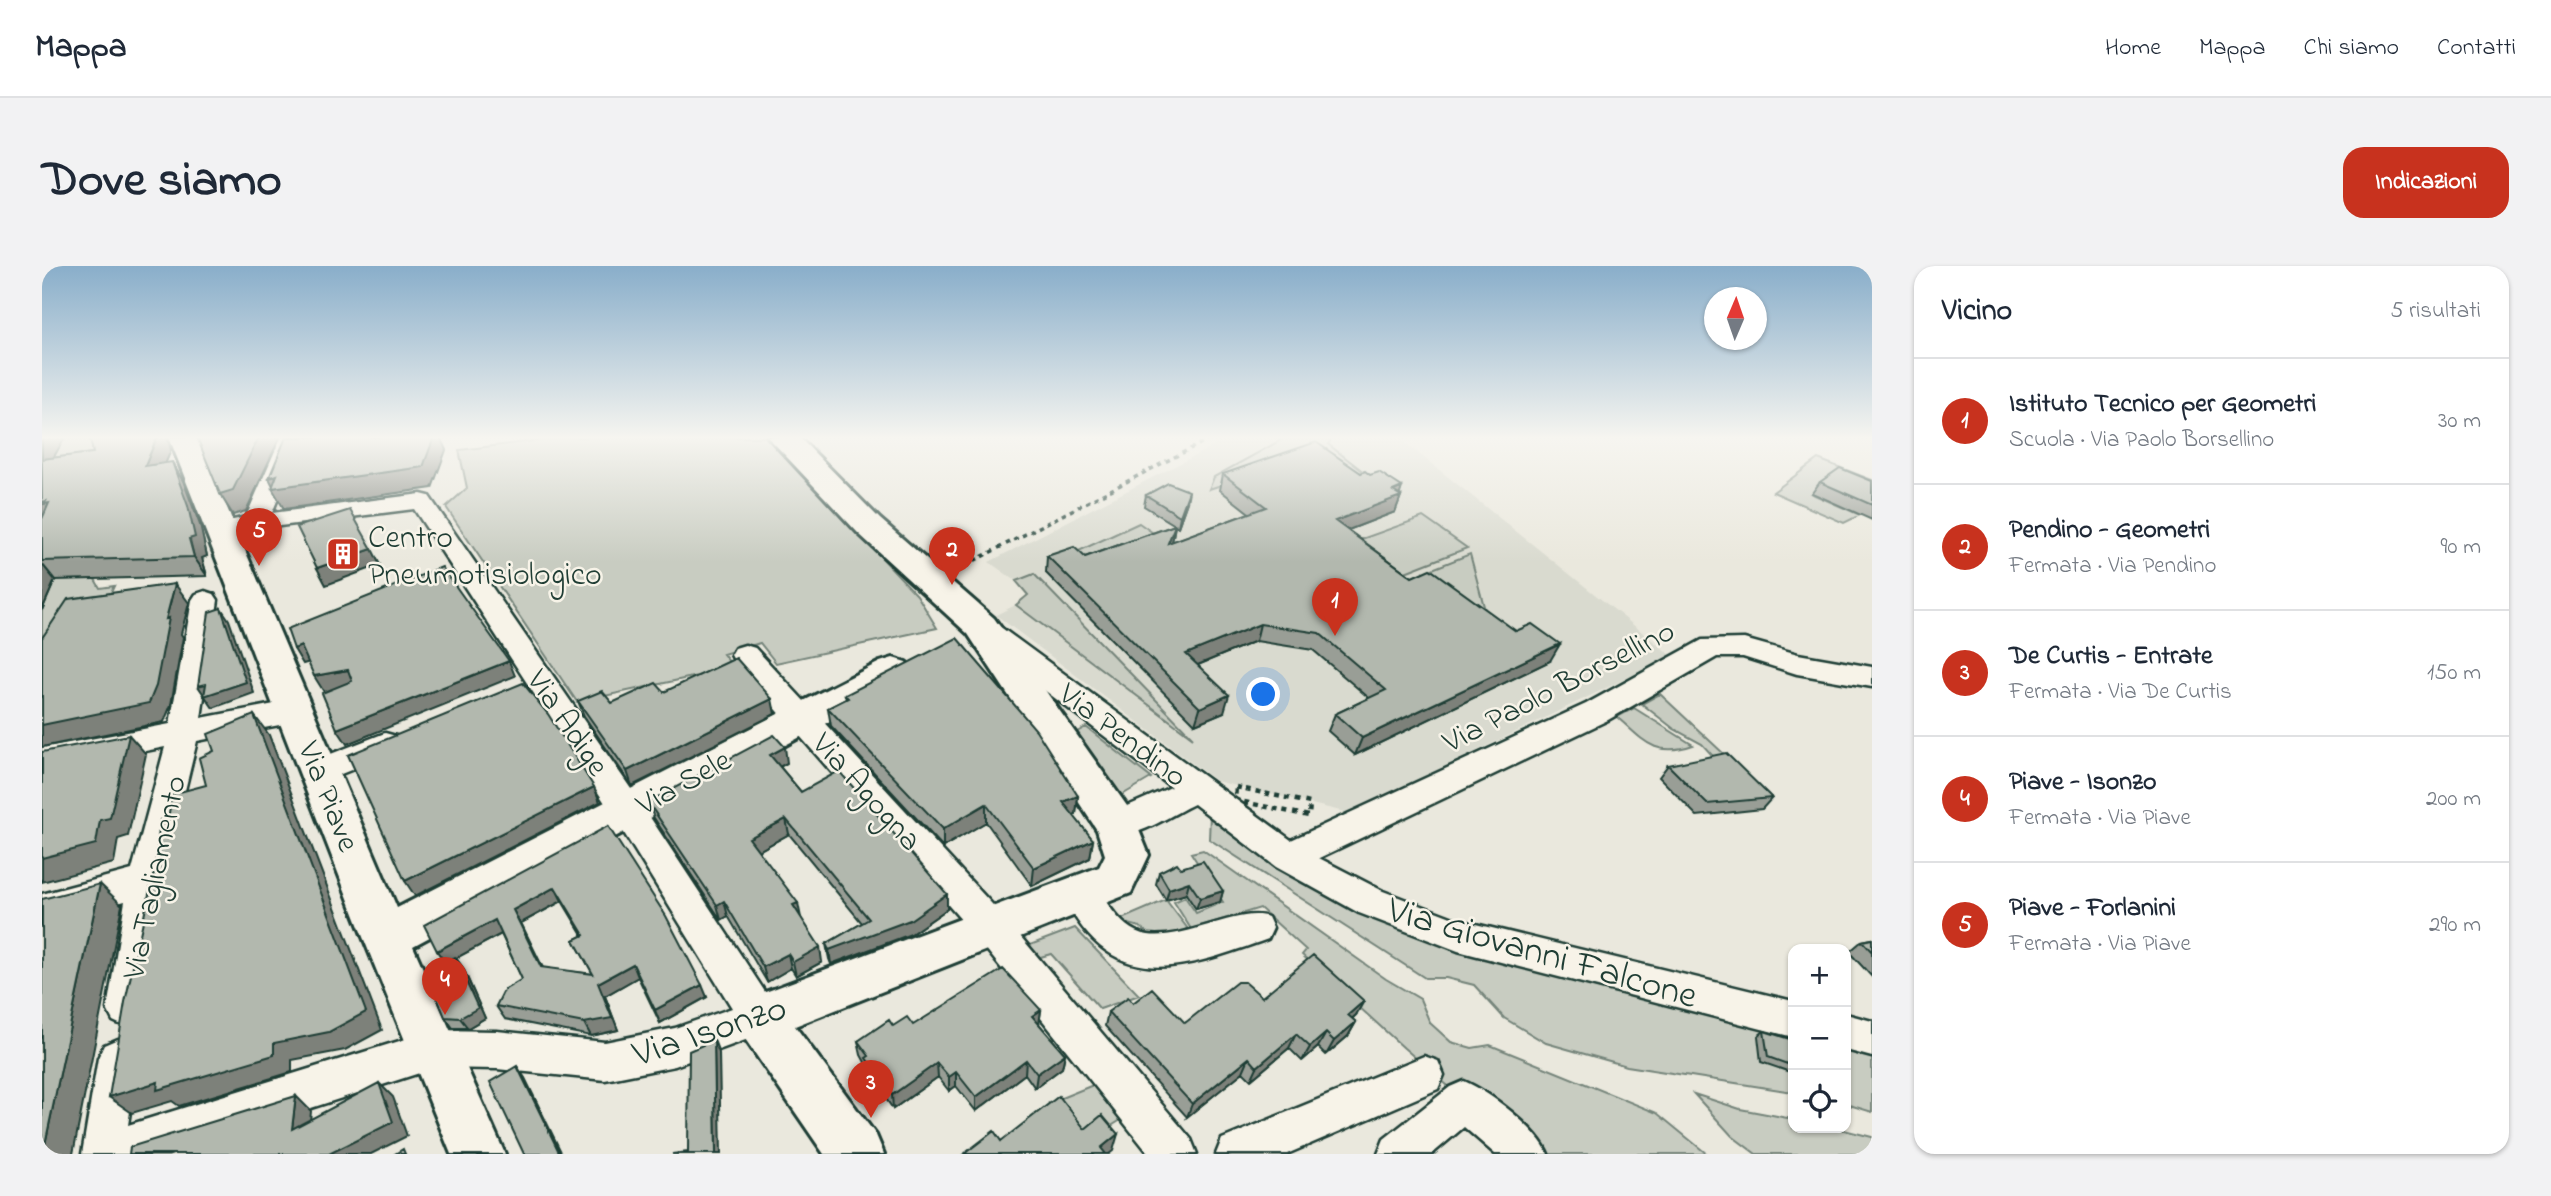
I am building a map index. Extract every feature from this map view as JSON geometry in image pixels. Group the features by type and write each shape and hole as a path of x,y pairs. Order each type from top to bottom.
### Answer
{"street":[{"name":"Via Piave","path":"200,478 221,530 278,635 295,711 386,937 478,1154"},
{"path":"221,530 256,522 274,478"},
{"name":"Via Pendino","path":"823,478 869,526 932,583 953,641 1122,840 1197,789 953,641"},
{"name":"Via Adige","path":"256,522 421,501 452,569 529,685 628,811 759,1017"},
{"name":"Via Tagliamento","path":"103,1154 146,881 184,733 205,600"},
{"name":"Via Sele","path":"386,937 801,717 953,641"},
{"name":"Via Paolo Borsellino","path":"1288,857 1597,712 1712,647 1744,648 1797,664 1872,677"},
{"name":"Via Agogna","path":"745,655 991,928 1176,1154"},
{"path":"42,760 295,711"},
{"path":"321,771 414,732"},
{"name":"Via Giovanni Falcone","path":"1197,789 1288,857 1371,902 1458,934 1788,1018"},
{"name":"Via Isonzo","path":"103,1154 435,1049 497,1050 605,1061 675,1047 1115,880 1122,840"},
{"path":"42,909 146,881"},
{"path":"1079,894 1101,926 1118,941 1140,949 1166,953 1255,928"},
{"path":"759,1017 857,1154"},
{"path":"1851,1033 1872,1039"},
{"path":"1237,1154 1424,1075"},
{"path":"1399,1154 1464,1101 1527,1154"}],"path":[{"path":"932,583 1133,478"},
{"path":"1236,787 1310,803 1309,816 1235,800 1236,787"}],"shaded area":[{"path":"465,478 806,478 917,595 937,628 776,663 760,643 723,654 734,668 577,702 446,507 467,488"},
{"path":"1151,478 1450,478 1672,656 1349,813 1216,781 996,615 1025,600 1028,595 1016,581 989,562"},
{"path":"1213,478 1241,478 1209,489"},
{"path":"1791,478 1872,480 1872,486 1812,494 1860,515 1844,523 1773,492"},
{"path":"1423,517 1467,548 1400,574 1356,541"},
{"path":"1139,523 1166,542 1112,562 1070,555"},
{"path":"42,544 78,550 100,588 114,586 102,612 42,688"},
{"path":"1470,554 1489,625 1417,575"},
{"path":"1034,574 1193,738 1016,605 1028,595 1016,581"},
{"path":"1660,694 1756,784 1720,764 1702,744 1674,729 1642,704"},
{"path":"1634,708 1693,745 1680,749 1659,748 1643,740 1617,717"},
{"path":"1086,727 1151,778 1117,798 1077,732"},
{"path":"1210,815 1255,852 1305,883 1494,960 1613,992 1788,1033 1788,1091 1627,1066 1546,1043 1504,1018 1474,985 1446,978 1425,978 1209,839"},
{"path":"1203,850 1386,979 1420,999 1430,1023 1451,1042 1472,1048 1490,1045 1657,1113 1707,1154 1527,1154 1302,955 1306,950 1260,908 1191,929 1174,902 1185,897 1196,913 1223,902 1191,853"},
{"path":"1166,900 1191,933 1154,938 1140,927 1117,921"},
{"path":"1075,928 1139,995 1100,1009 1051,954 1030,960 1022,948"},
{"path":"1851,1047 1872,1053 1872,1112 1851,1106"},
{"path":"1098,1083 1124,1118 1081,1145 1049,1103"},
{"path":"1694,1094 1740,1109 1788,1118 1788,1133 1851,1132 1872,1137 1872,1154 1756,1154 1732,1136"}],"building":[{"path":"42,478 178,478 195,537 189,539 194,557 42,561 42,519 49,503 42,502"},
{"path":"214,478 239,478 233,490 220,494"},
{"path":"276,478 341,478 272,488"},
{"path":"1229,478 1389,478 1402,487 1393,491 1401,496 1335,521 1412,577 1430,569 1516,631 1532,624 1560,644 1362,738 1335,714 1386,690 1319,633 1260,624 1186,654 1229,695 1200,708 1047,556 1074,547 1085,557 1175,525 1168,543 1266,507"},
{"path":"1825,478 1866,478 1872,481 1872,505 1820,482"},
{"path":"1168,483 1189,491 1180,516 1146,495"},
{"path":"350,510 372,549 317,568 297,527"},
{"path":"442,567 509,661 337,729 322,693 352,681 348,670 314,676 301,646 294,649 287,629"},
{"path":"175,584 166,619 169,618 156,686 149,703 42,725 42,638 68,599"},
{"path":"221,608 246,682 204,696 206,684 198,686 209,612"},
{"path":"957,638 1036,730 1078,796 1063,802 1093,840 1034,868 986,804 943,829 828,708 848,698 845,695"},
{"path":"736,658 772,699 627,771 578,701 602,691 612,703 656,683 664,692"},
{"path":"523,683 548,714 594,787 405,881 348,755"},
{"path":"254,715 366,1012 329,1032 274,1043 274,1055 157,1090 158,1082 109,1097 125,1002 155,867 160,820 168,819 172,794 206,785 199,758 214,751 208,734"},
{"path":"129,735 110,818 100,820 96,844 42,858 42,752"},
{"path":"774,735 785,747 770,755 801,792 839,771 947,894 910,920 829,950 826,944 869,919 786,819 749,838 798,903 793,905 820,947 793,962 788,954 763,967 724,901 717,905 648,802"},
{"path":"1726,753 1772,798 1707,804 1668,765"},
{"path":"608,826 666,916 702,985 655,1010 633,964 598,983 612,1018 584,1023 496,1006 504,990 522,979 495,920 437,951 424,925","holes":["555,887 584,935 574,940 593,974 541,967 513,910"]},
{"path":"1203,861 1223,891 1200,898 1189,882 1169,889 1159,872 1177,863 1181,868"},
{"path":"100,884 43,1154 42,1154 42,899"},
{"path":"1872,939 1872,952 1862,941"},
{"path":"1313,955 1364,1001 1348,1015 1356,1022 1334,1041 1326,1033 1310,1047 1296,1034 1257,1067 1249,1058 1192,1104 1108,1012 1128,997 1133,1003 1152,988 1185,1023 1237,982 1245,982 1262,997"},
{"path":"455,957 478,1008 460,1018 445,1017 426,972"},
{"path":"1003,969 1041,1010 1032,1016 1065,1054 1037,1074 1026,1060 976,1097 956,1072 949,1077 937,1063 892,1095 866,1058 869,1056 858,1041 889,1020 893,1026 907,1017 913,1025"},
{"path":"1764,1031 1788,1038 1788,1064 1768,1057"},
{"path":"714,1040 716,1154 672,1154 688,1152 689,1051"},
{"path":"517,1066 560,1154 524,1154 490,1082"},
{"path":"379,1083 393,1122 329,1154 129,1154 130,1147 296,1096 292,1129"},
{"path":"1059,1096 1085,1129 1102,1115 1118,1134 1101,1148 1106,1154 964,1154 994,1131 1001,1141"}],"place":[{"name":"Centro Pneumotisiologico","path":"343,554"},
{"name":"Piave - Forlanini","path":"259,566"},
{"name":"Pendino - Geometri","path":"952,585"},
{"name":"Istituto Tecnico per Geometri","path":"1335,636"},
{"name":"Piave - Isonzo","path":"445,1015"},
{"name":"De Curtis - Entrate","path":"871,1118"}]}
